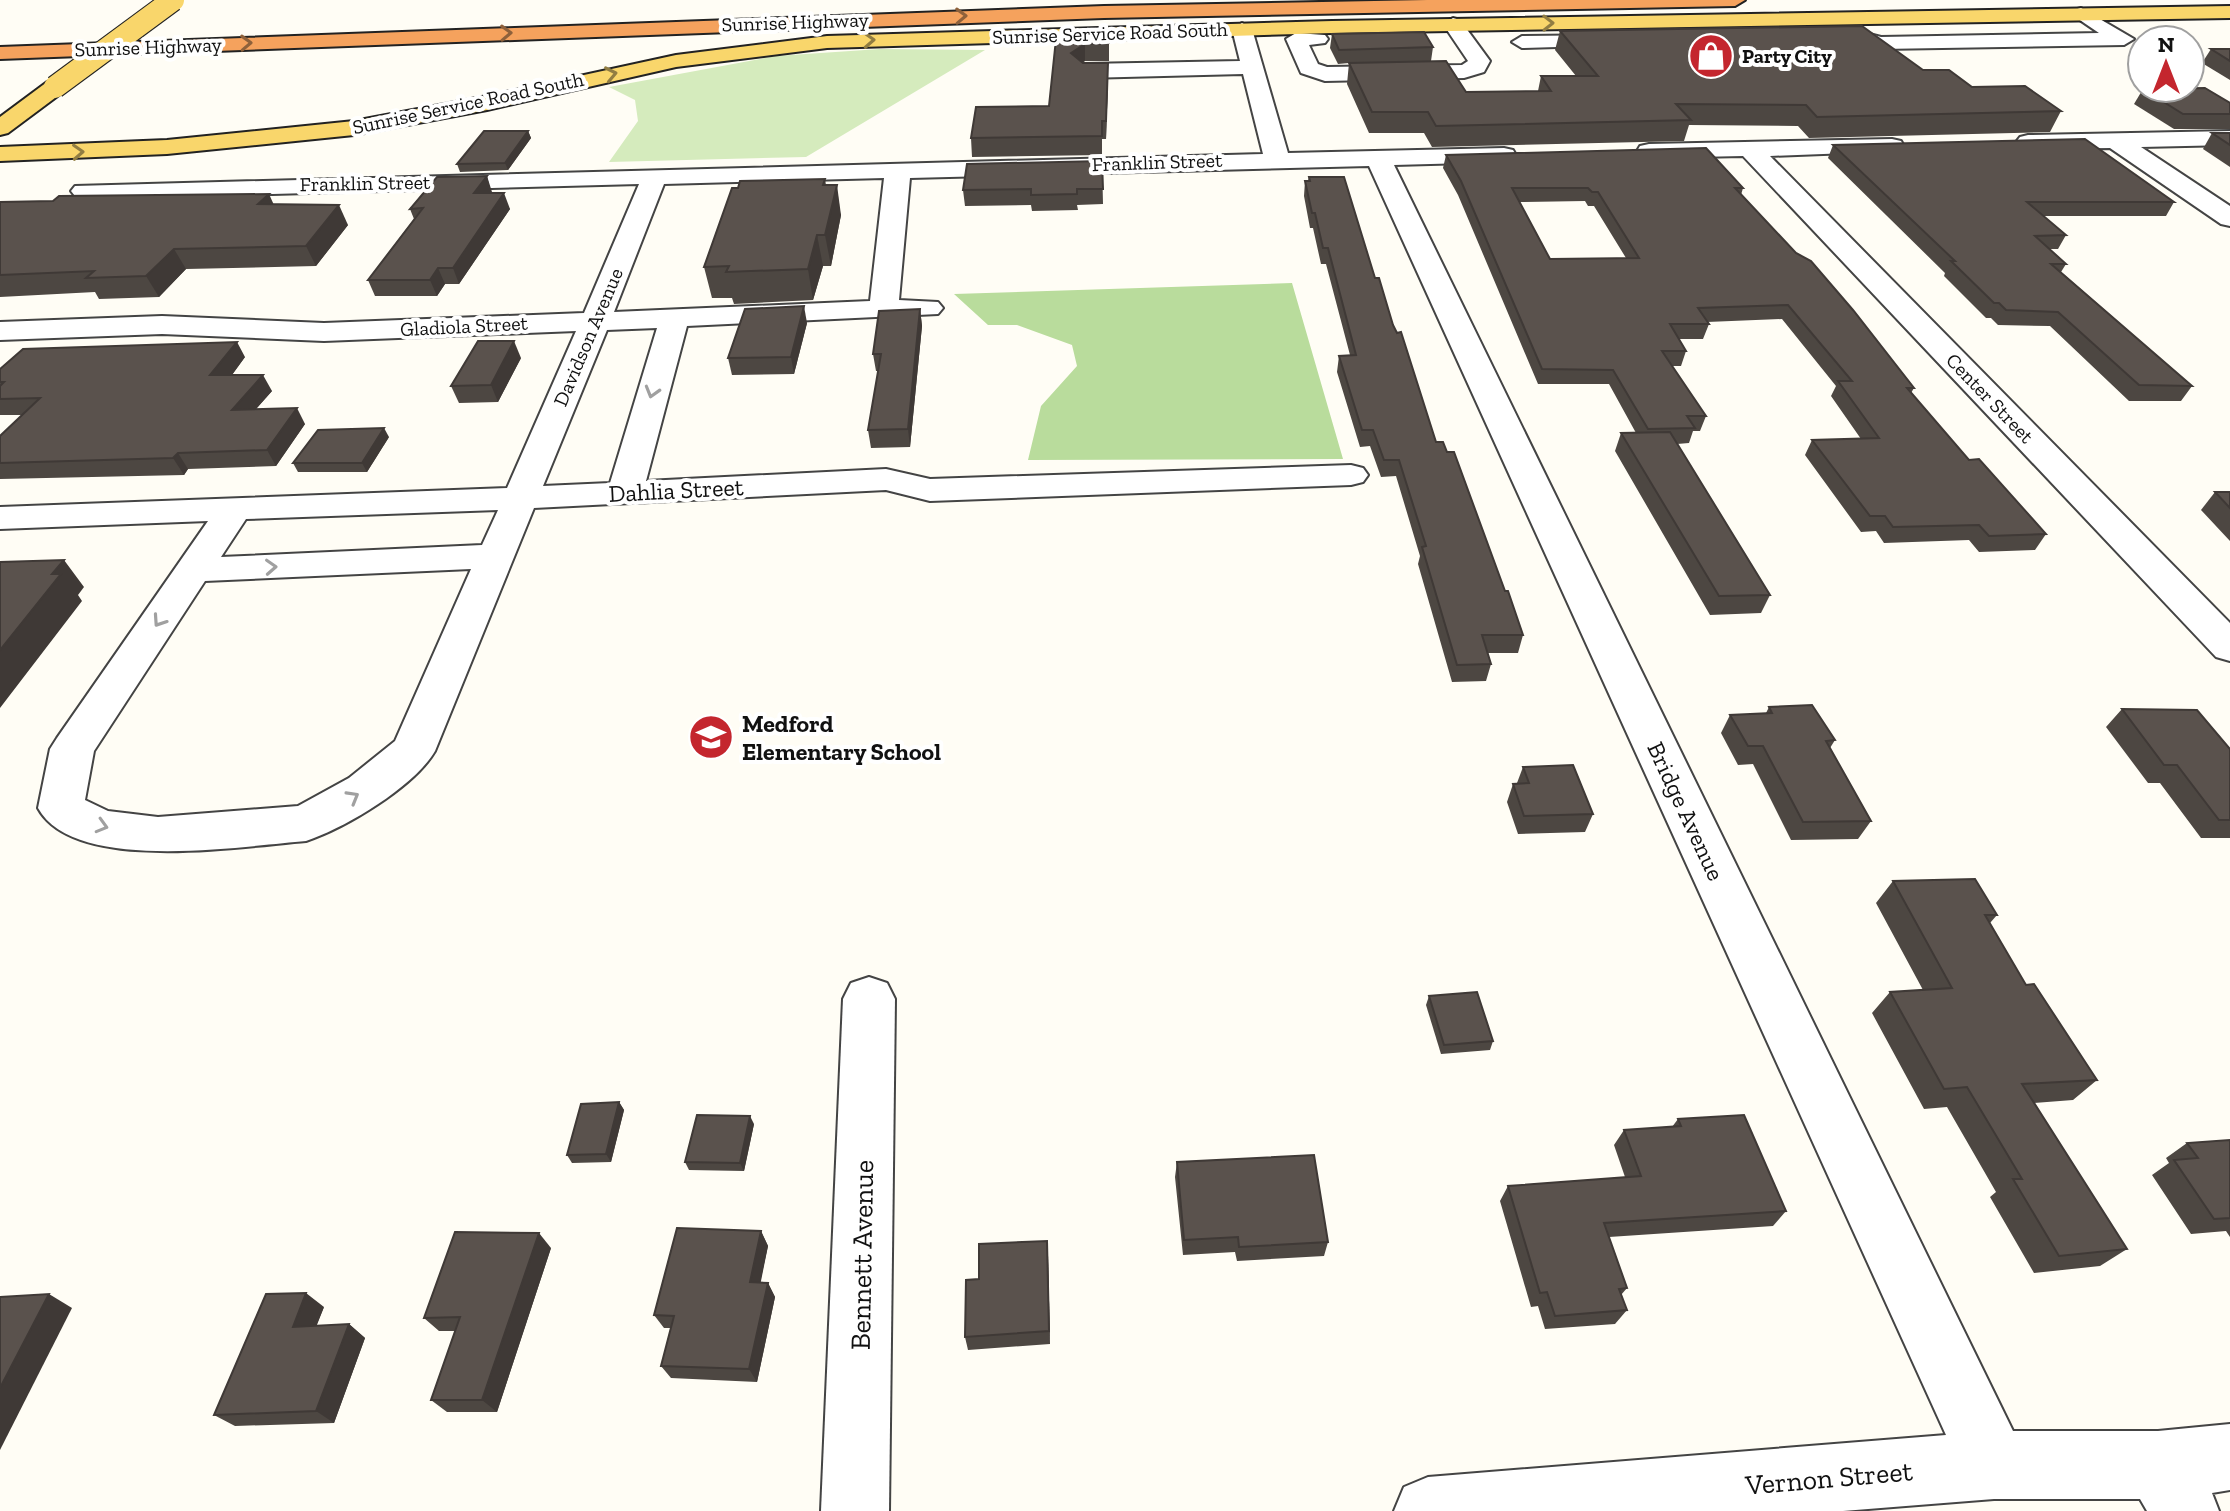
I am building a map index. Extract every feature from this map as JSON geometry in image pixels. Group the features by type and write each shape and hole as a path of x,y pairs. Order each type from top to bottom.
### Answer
{"highway":[{"name":"Sunrise Highway","path":"0,33 899,0"},
{"name":"Sunrise Highway","path":"0,53 1104,12 1735,0"}],"main road":[{"path":"0,128 173,0"},
{"name":"Sunrise Service Road South","path":"0,154 167,147 354,128 487,103 649,66 788,46 888,39 1242,29 1310,39 1457,30 1508,23 2230,12"}],"street":[{"path":"2081,14 2126,46"},
{"path":"1832,18 1889,56 1923,63 2126,49"},
{"path":"1508,23 1538,63"},
{"path":"1242,29 1262,55 1277,159"},
{"path":"1085,71 1262,55 1310,39 1309,68 1325,74 1464,71 1476,67 1479,61 1457,30"},
{"path":"1522,42 1863,38"},
{"path":"2004,143 2230,138"},
{"path":"2116,141 2230,218"},
{"path":"1626,152 1909,145"},
{"name":"Center Street","path":"1750,149 2230,647"},
{"name":"Franklin Street","path":"84,191 649,190 897,182 1277,159 1533,154"},
{"name":"Bridge Avenue","path":"1378,158 1994,1465"},
{"path":"864,196 897,182 884,309"},
{"path":"649,190 675,203"},
{"name":"Davidson Avenue","path":"193,570 72,749 61,808 100,828 158,835 306,823 365,790 413,751 649,190"},
{"name":"Gladiola Street","path":"0,331 162,325 324,332 928,308"},
{"path":"625,492 675,317"},
{"name":"Dahlia Street","path":"0,518 519,498 886,479 930,490 1351,475"},
{"path":"193,570 234,510"},
{"path":"193,570 495,556"},
{"name":"Bennett Avenue","path":"855,1511 869,999"},
{"name":"Vernon Street","path":"1428,1511 1994,1465 2172,1488 2230,1457"}],"green space":[{"path":"880,49 985,50 806,157 609,162 638,121 635,100 609,87 776,56"},
{"path":"1292,283 1343,459 1028,460 1041,406 1077,366 1072,345 1017,325 988,325 954,294"}],"building":[{"path":"1862,26 1923,70 1949,70 1972,87 2025,86 2061,111 1817,117 1806,105 1676,104 1691,120 1436,126 1428,112 1372,112 1349,63 1446,61 1466,92 1551,91 1541,76 1598,76 1560,31"},
{"path":"1424,32 1433,47 1339,50 1332,34"},
{"path":"1109,38 1109,43 1085,44 1071,53 1083,63 1108,63 1106,121 1102,121 1102,136 971,138 976,107 1049,106 1056,39"},
{"path":"2211,49 2230,49 2230,61"},
{"path":"2206,89 2230,103 2230,114 2183,114 2167,104 2206,104"},
{"path":"484,131 528,131 505,163 457,164"},
{"path":"2212,133 2230,133 2230,145"},
{"path":"2085,139 2174,202 2027,202 2066,235 2035,236 2066,264 2051,264 2192,386 2139,385 2058,312 2006,310 1999,303 1994,303 1951,261 1955,261 1833,145"},
{"path":"1706,148 1743,188 1735,188 1796,253 1811,261 1853,310 1914,388 1907,388 1969,460 1979,459 2046,534 1989,536 1979,525 1893,527 1885,516 1870,516 1812,440 1879,438 1838,381 1852,381 1788,305 1698,308 1709,324 1670,324 1686,351 1662,351 1706,416 1687,416 1695,428 1648,429 1613,370 1542,369 1461,181 1446,155","holes":["1512,188 1588,188 1598,192 1639,258 1550,259"]},
{"path":"1102,161 1103,189 1077,189 1077,194 1031,195 1031,189 963,190 967,164"},
{"path":"487,176 474,193 504,193 453,268 438,268 430,280 368,280 423,208 410,209 437,177"},
{"path":"1309,177 1344,177 1375,278 1379,278 1393,325 1397,333 1401,332 1436,442 1443,442 1447,452 1454,452 1505,591 1508,591 1523,635 1482,635 1491,664 1457,665 1422,547 1426,546 1399,460 1384,460 1373,430 1362,430 1339,356 1356,355 1328,248 1323,248 1315,213 1312,213 1305,181 1310,181"},
{"path":"825,179 823,185 837,185 825,235 817,235 808,269 726,272 729,266 704,267 732,188 738,188 740,181"},
{"path":"269,194 258,204 339,205 306,246 174,249 146,276 86,278 94,271 0,275 0,202 53,201 59,196"},
{"path":"804,306 791,357 728,358 745,309"},
{"path":"920,309 908,429 868,430 881,354 873,354 879,311"},
{"path":"478,341 514,341 491,385 451,386"},
{"path":"237,342 210,375 263,375 232,410 297,408 267,450 178,453 173,458 0,463 0,436 40,398 0,399 0,386 4,382 0,382 0,369 23,349"},
{"path":"384,428 362,463 293,463 318,430"},
{"path":"1670,432 1770,595 1719,596 1621,433"},
{"path":"2215,492 2230,492 2230,508"},
{"path":"64,560 52,574 61,574 0,650 0,562"},
{"path":"1812,705 1835,740 1826,741 1871,821 1803,822 1763,746 1748,746 1730,715 1772,713 1769,707"},
{"path":"2122,709 2197,710 2230,749 2230,820 2219,820 2177,765 2164,765"},
{"path":"1573,765 1593,814 1524,816 1513,784 1529,783 1523,767"},
{"path":"1975,879 1997,915 1985,915 2026,985 2034,984 2097,1080 2022,1084 2127,1249 2059,1256 2013,1179 2022,1179 1967,1087 1944,1089 1890,992 1952,988 1893,881"},
{"path":"1477,992 1493,1041 1444,1045 1429,996"},
{"path":"619,1102 606,1154 567,1155 581,1104"},
{"path":"697,1115 750,1116 740,1163 685,1162"},
{"path":"1744,1115 1786,1211 1604,1223 1627,1288 1619,1289 1627,1310 1555,1316 1547,1292 1540,1293 1508,1186 1641,1176 1624,1130 1681,1126 1678,1119"},
{"path":"2230,1140 2230,1218 2214,1219 2174,1160 2198,1158 2187,1143"},
{"path":"1314,1155 1328,1242 1239,1247 1238,1237 1184,1240 1177,1162"},
{"path":"677,1228 761,1231 750,1282 768,1283 749,1369 661,1366 674,1316 654,1315"},
{"path":"455,1232 539,1233 482,1400 431,1400 460,1317 424,1318"},
{"path":"1047,1241 1049,1331 965,1337 966,1280 979,1279 979,1244"},
{"path":"306,1293 293,1327 349,1324 316,1411 214,1415 266,1294"},
{"path":"49,1294 0,1388 0,1297"}],"place":[{"name":"Party City","path":"1711,56"},
{"name":"Medford Elementary School","path":"711,737"}]}
